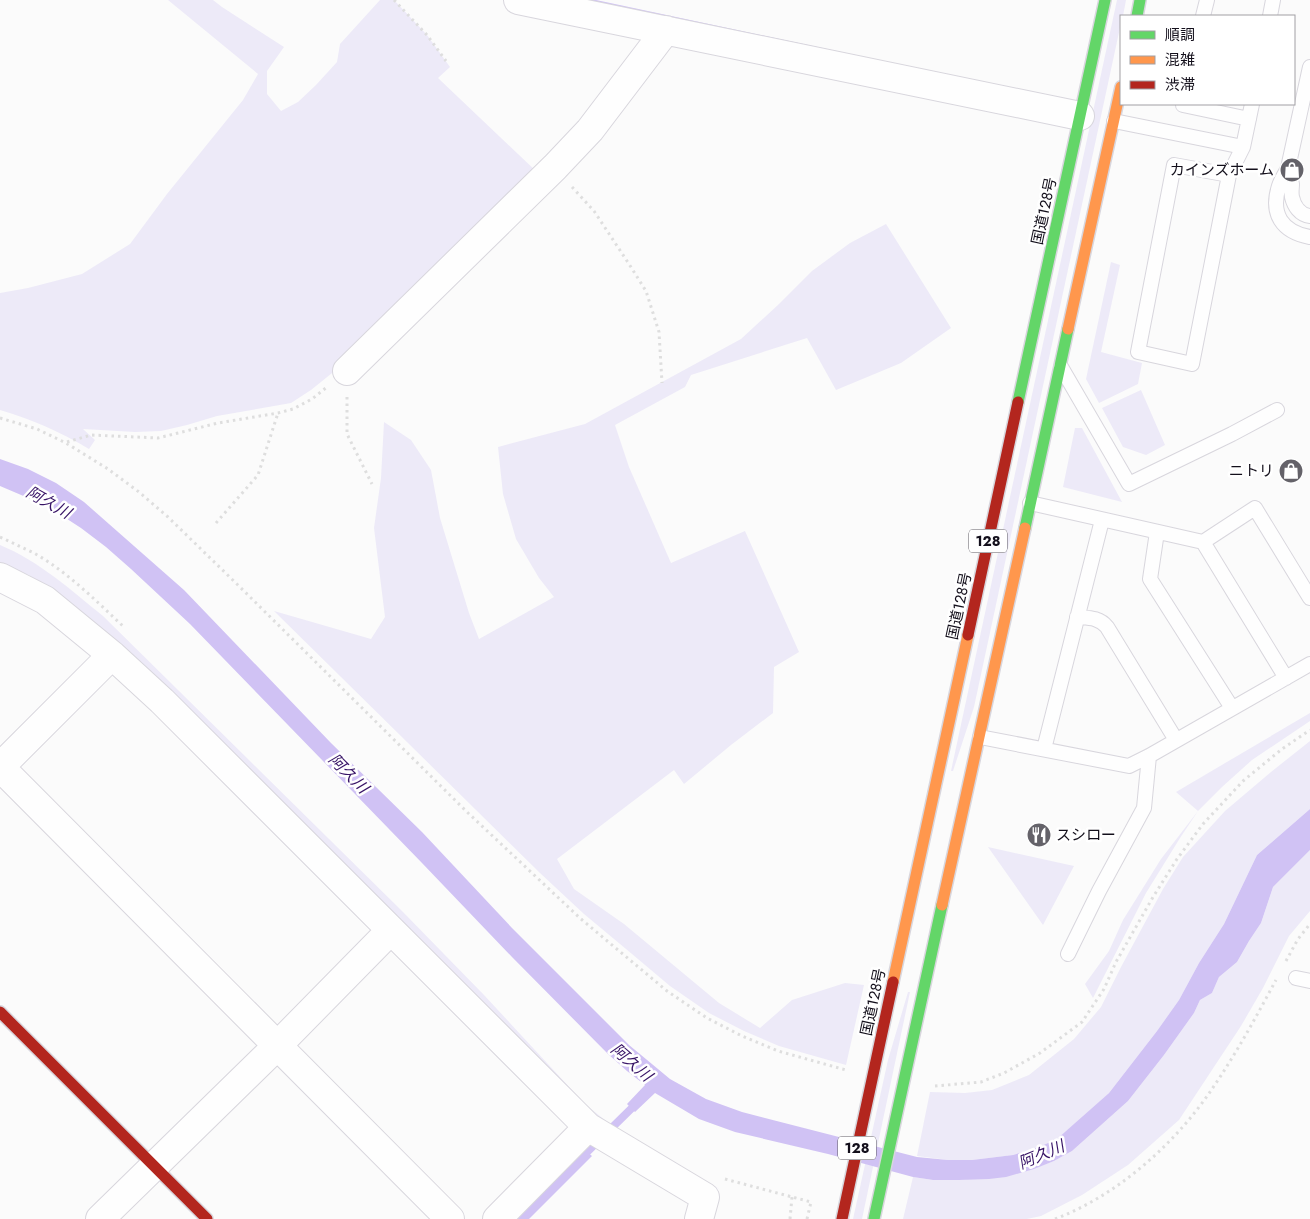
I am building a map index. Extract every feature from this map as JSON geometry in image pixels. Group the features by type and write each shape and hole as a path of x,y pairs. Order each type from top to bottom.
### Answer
{"main road":[{"name":"国道128号","path":"842,1215 1105,0"},
{"path":"1137,15 1140,0"},
{"name":"128","path":"874,1219 1120,92"},
{"path":"0,1012 207,1219"}],"street":[{"path":"518,0 1080,116"},
{"path":"347,371 555,168 590,130 666,30"},
{"path":"0,577 45,600 112,655 162,702 588,1128 705,1197 699,1219"},
{"path":"112,655 0,767 450,1219"},
{"path":"100,1219 277,1046 391,930"},
{"path":"497,1219 588,1128"}],"lane":[{"path":"1203,15 1207,0"},
{"path":"1270,15 1273,0"},
{"path":"1310,67 1288,168 1279,186 1276,210 1278,218 1283,225 1310,238"},
{"path":"1187,105 1249,119"},
{"path":"1229,175 1174,165 1138,352 1192,364 1229,175 1243,147 1252,105"},
{"path":"1114,121 1243,147"},
{"path":"1288,168 1294,204 1298,211 1310,216"},
{"path":"1061,366 1129,484 1277,410"},
{"path":"1030,503 1203,542 1255,508 1310,598"},
{"path":"1044,749 1102,520"},
{"path":"1157,532 1150,579 1232,708"},
{"path":"1203,542 1286,678"},
{"path":"1076,617 1102,621 1107,627 1176,740"},
{"path":"980,737 1129,766 1310,664"},
{"path":"1068,954 1099,891 1144,808 1149,756"},
{"path":"1296,978 1310,981"}],"path":[{"path":"394,0 427,35 446,61"},
{"path":"555,168 594,211 646,290 659,332 662,383"},
{"path":"66,443 91,435 158,438 218,422 278,413 293,409 312,400 347,371"},
{"path":"347,371 347,434 372,484"},
{"path":"216,523 258,476 278,413"},
{"path":"0,418 37,429 66,443 123,480 168,516 467,812 581,919 667,991 707,1018 742,1036 778,1051 852,1072"},
{"path":"0,537 33,553 61,572 90,595 128,631"},
{"path":"935,1086 981,1082 1004,1073 1040,1053 1082,1022 1104,990 1116,962 1153,897 1177,859 1203,824 1243,781 1282,749 1310,730"},
{"path":"1284,964 1298,939 1310,924"},
{"path":"1055,1219 1111,1191 1163,1147 1185,1124 1212,1089 1248,1031 1280,972"},
{"path":"724,1178 811,1202 807,1219"},
{"path":"790,1219 792,1197"}],"shaded area":[{"path":"168,0 213,0 284,47 267,71 267,94 281,111 298,102 337,62 340,44 380,0 394,0 427,35 450,67 438,78 538,173 347,361 311,390 291,403 217,416 161,431 135,432 83,429 95,440 89,449 46,427 0,410 0,293 82,274 130,244 167,194 243,100 258,74"},
{"path":"1117,0 1126,0 1123,15 1120,15 1120,28 974,707 953,771 951,771"},
{"path":"886,224 951,328 901,363 836,390 807,338 691,375 685,387 615,425 629,467 671,563 745,531 799,652 774,667 773,713 684,784 674,770 557,859 574,889 624,924 719,1003 760,1028 792,1000 845,983 864,985 846,1065 779,1046 744,1031 709,1013 670,986 584,914 540,873 274,611 371,639 385,617 374,528 381,478 384,422 411,440 431,470 440,518 469,613 479,639 554,597 539,578 516,539 503,494 498,447 585,424 741,339 812,271 850,243"},
{"path":"1111,262 1120,265 1101,352 1142,363 1138,384 1099,403 1086,379"},
{"path":"1141,390 1165,445 1146,455 1123,447 1102,408"},
{"path":"1075,428 1082,428 1122,502 1063,487"},
{"path":"0,545 28,559 67,586 103,616 403,912 484,995 585,1104 611,1125 721,1190 606,1123 588,1110 158,678 121,646 42,584 29,575 0,564"},
{"path":"1310,713 1310,721 1252,760 1198,811 1176,792"},
{"path":"1310,741 1310,809 1257,855 1224,924 1199,963 1179,1000 1109,1093 1057,1139 1039,1147 1013,1155 972,1160 948,1160 917,1156 930,1092 965,1093 992,1090 1029,1075 1074,1039 1101,1007 1163,889 1183,857 1225,811"},
{"path":"1198,811 1146,893 1093,998 1085,984 1109,951 1123,920 1161,859"},
{"path":"988,847 1074,866 1043,925"},
{"path":"1310,850 1310,911 1289,936 1263,988 1241,1026 1179,1120 1128,1165 1082,1195 1041,1216 1027,1219 903,1219 913,1177 933,1180 959,1180 1021,1173 1054,1161 1072,1151 1128,1101 1194,1013 1200,1000 1212,993 1219,977 1237,962 1261,923 1273,887"},
{"path":"908,992 910,992 862,1219 853,1219 888,1060"}],"water":[{"path":"583,0 596,0 926,70"},
{"name":"阿久川","path":"0,459 28,469 56,483 84,502 184,590 331,743 422,832 512,928 629,1045 670,1079 706,1099 742,1112 917,1157 948,1160 972,1160 1013,1155 1057,1139 1109,1093 1179,1000 1199,963 1224,924 1257,855 1310,809 1310,850 1273,887 1261,923 1237,962 1219,977 1212,993 1200,1000 1194,1013 1128,1101 1072,1151 1034,1169 1006,1177 989,1179 933,1180 913,1177 735,1132 699,1119 655,1093 635,1112 627,1104 645,1085 608,1054 190,624 131,569 81,528 47,506 0,486"},
{"path":"585,1150 592,1156 529,1219 514,1219"}],"waterway":[{"path":"580,1159 638,1102"}],"traffic: fast":[{"path":"1018,402 1105,0"},
{"path":"1137,15 1140,0"},
{"path":"1025,528 1068,329"},
{"path":"874,1219 942,905"}],"traffic: slow":[{"path":"1068,329 1120,92"},
{"path":"942,905 1025,528"},
{"path":"893,982 968,635"}],"traffic: jam":[{"path":"968,635 1018,402"},
{"path":"842,1219 893,982"},
{"path":"0,1012 207,1219"}],"place":[{"name":"カインズホーム","path":"1292,170"},
{"name":"ニトリ","path":"1291,471"},
{"name":"スシロー","path":"1039,835"}]}
